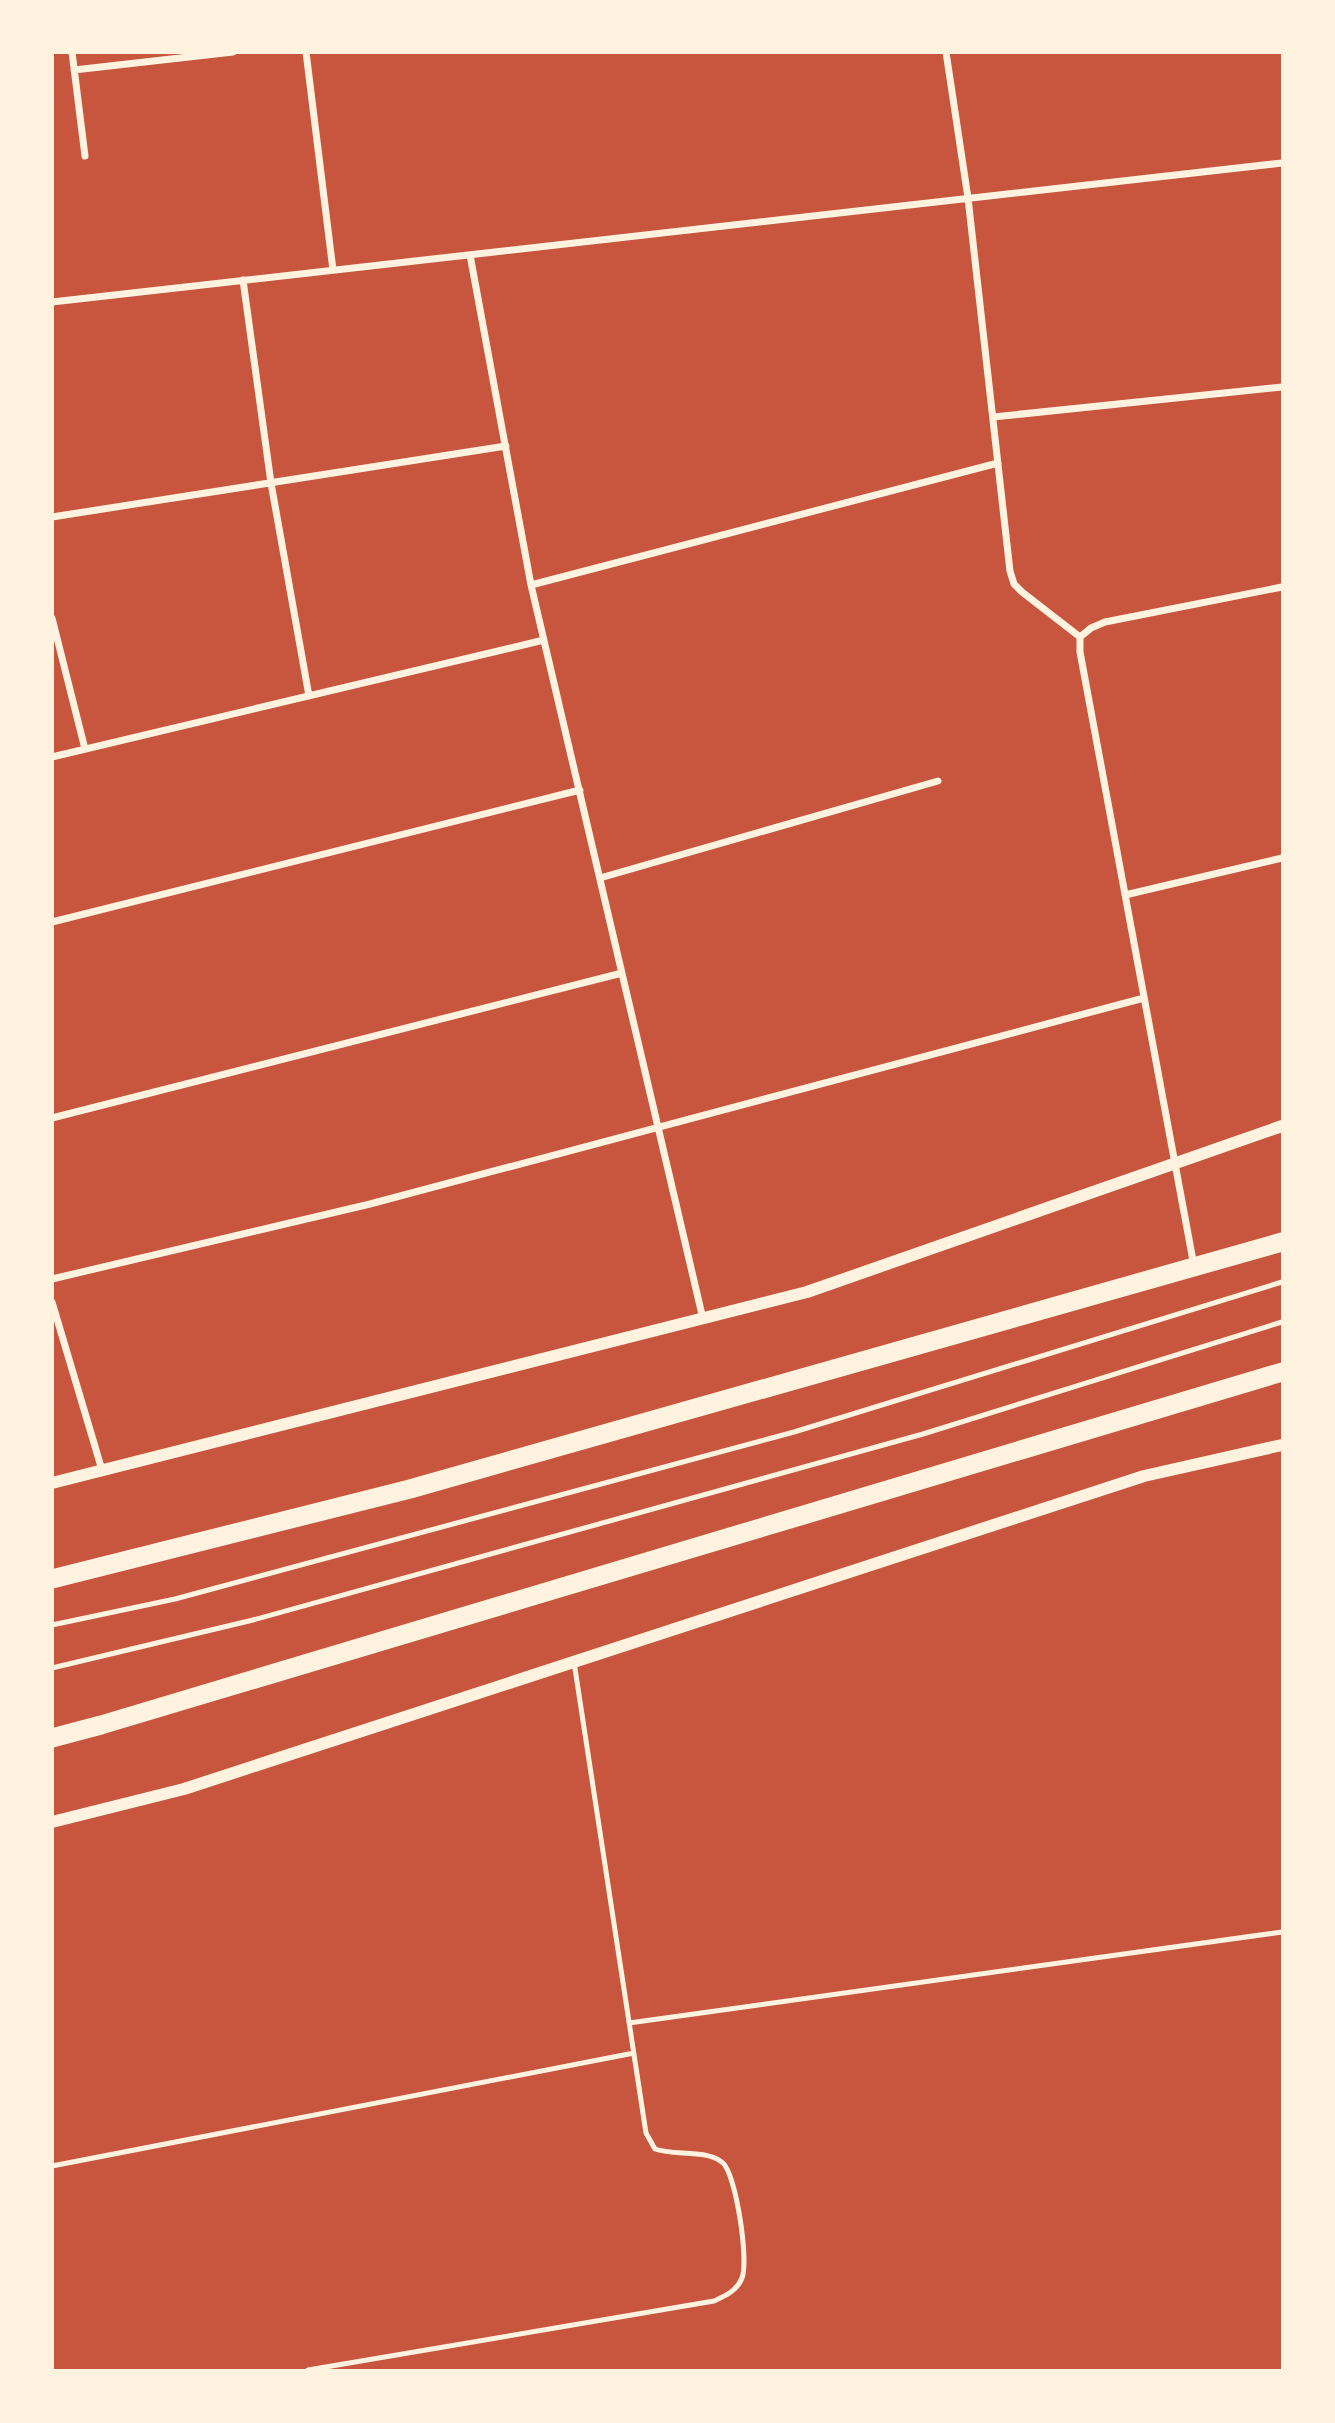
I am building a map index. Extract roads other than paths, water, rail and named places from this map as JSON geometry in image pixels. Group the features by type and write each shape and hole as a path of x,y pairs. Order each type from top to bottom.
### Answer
{"highway":[{"path":"52,1578 410,1489 1283,1241"},
{"path":"52,1738 1283,1372"}],"street":[{"path":"72,52 85,156"},
{"path":"74,69 233,52"},
{"path":"306,52 333,270"},
{"path":"946,52 968,198 1010,571 1014,584 1021,592 1080,637"},
{"path":"52,302 1283,163"},
{"path":"470,255 531,585 703,1319"},
{"path":"243,280 271,483 309,696"},
{"path":"993,416 1283,387"},
{"path":"52,517 506,446"},
{"path":"531,585 998,463"},
{"path":"1194,1267 1080,652 1080,637 1090,628 1105,622 1283,587"},
{"path":"52,618 85,749"},
{"path":"52,757 544,640"},
{"path":"600,878 938,781"},
{"path":"52,922 580,790"},
{"path":"1125,895 1283,858"},
{"path":"52,1118 622,974"},
{"path":"52,1279 370,1203 1144,998"},
{"path":"52,1483 807,1292 1283,1126"},
{"path":"52,1302 102,1470"},
{"path":"52,1822 184,1789 1144,1476 1283,1445"}],"lane":[{"path":"52,1625 175,1599 794,1432 1283,1282"},
{"path":"52,1668 253,1620 923,1434 1283,1322"},
{"path":"308,2371 714,2301 732,2293 742,2278 744,2260 731,2174 724,2164 715,2158 655,2149 646,2133 574,1662"},
{"path":"629,2023 1283,1932"},
{"path":"52,2166 634,2053"}]}
